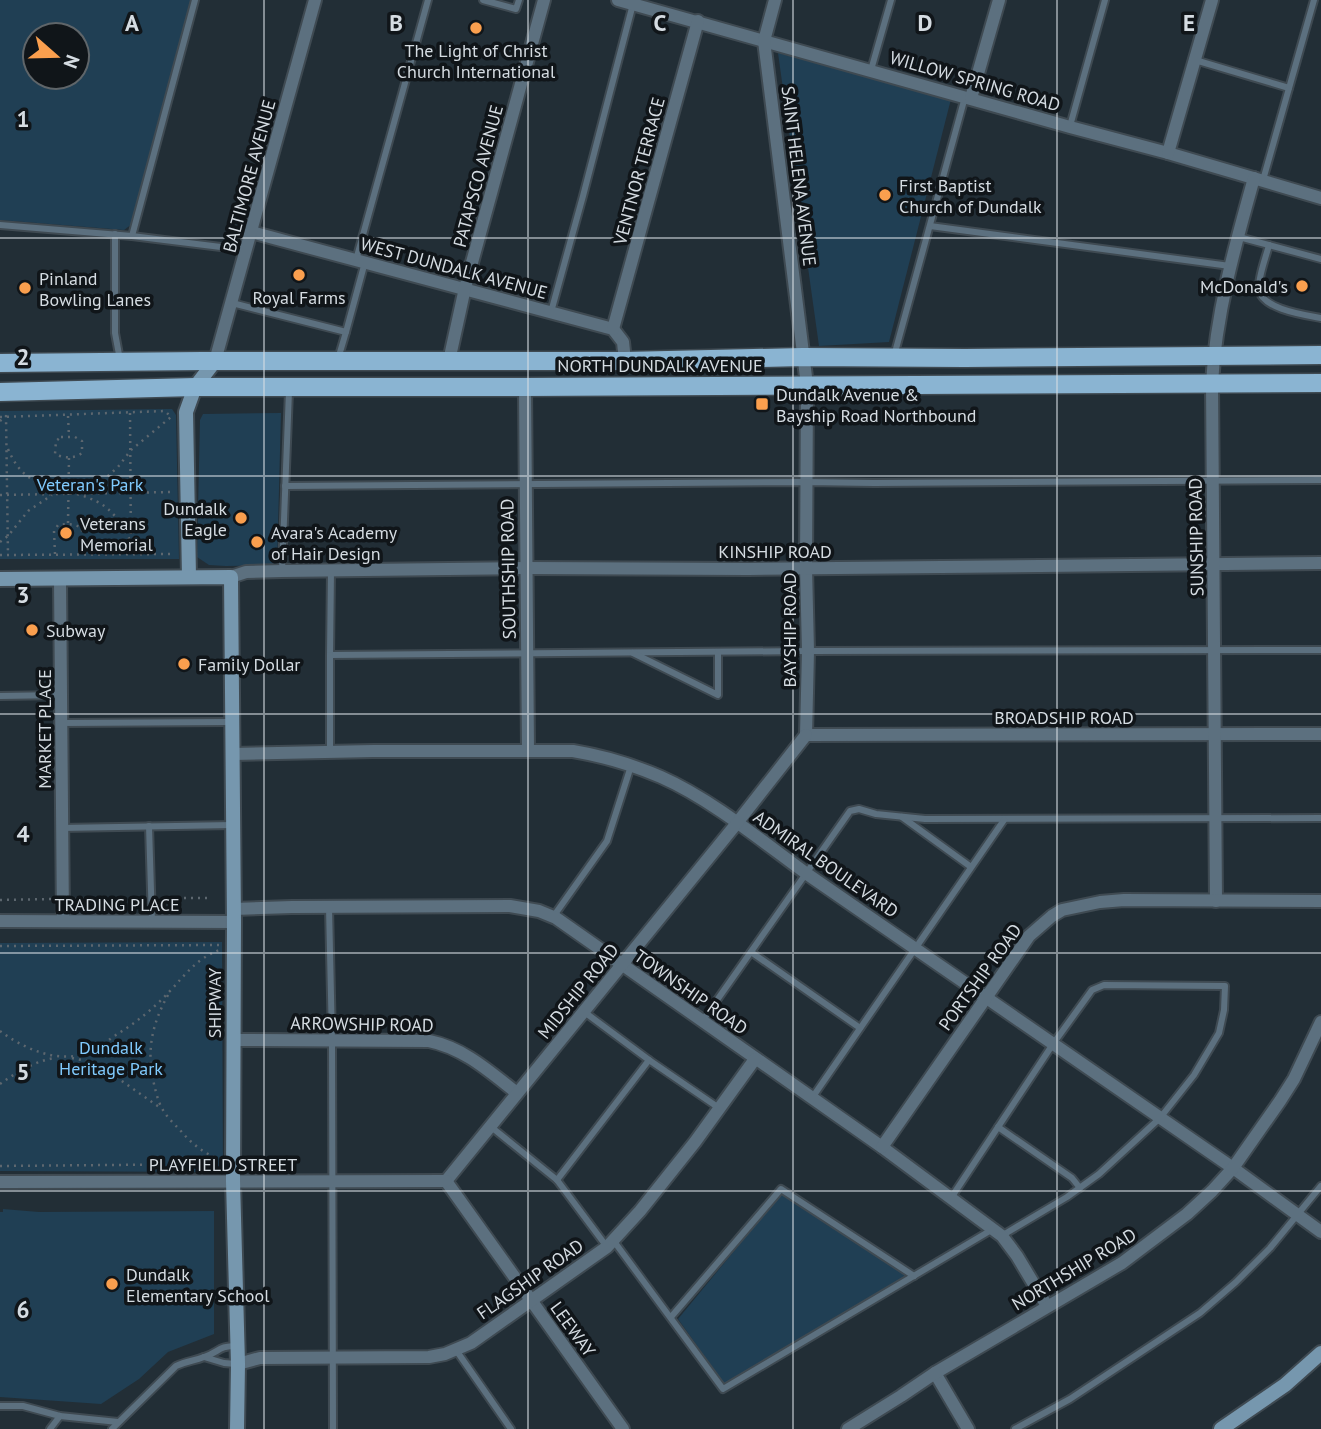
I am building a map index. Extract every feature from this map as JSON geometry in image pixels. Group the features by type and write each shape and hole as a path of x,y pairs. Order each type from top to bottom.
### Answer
{"main road":[{"name":"NORTH DUNDALK AVENUE","path":"0,363 1321,355"},
{"name":"NORTH DUNDALK AVENUE","path":"0,392 195,387 1321,383"}],"street":[{"name":"BALTIMORE AVENUE","path":"215,361 315,0"},
{"name":"PATAPSCO AVENUE","path":"449,361 465,288 544,0"},
{"name":"WILLOW SPRING ROAD","path":"618,0 648,4 764,41 1321,198"},
{"name":"SAINT HELENA AVENUE","path":"775,0 764,41 803,357"},
{"path":"968,97 999,0"},
{"path":"1168,153 1212,0"},
{"name":"VENTNOR TERRACE","path":"613,329 698,21"},
{"name":"SUNSHIP ROAD","path":"1216,901 1213,356 1230,266 1259,179"},
{"name":"WEST DUNDALK AVENUE","path":"251,232 613,329"},
{"path":"613,329 623,342 625,361"},
{"name":"BAYSHIP ROAD","path":"803,357 807,385 806,735"},
{"path":"189,577 186,412 195,387 215,361"},
{"name":"SOUTHSHIP ROAD","path":"525,387 528,751"},
{"name":"KINSHIP ROAD","path":"231,577 246,572 282,570 1321,563"},
{"path":"0,579 231,577"},
{"name":"SHIPWAY","path":"231,577 233,1181 238,1346 237,1429"},
{"name":"MARKET PLACE","path":"60,580 63,921"},
{"name":"BROADSHIP ROAD","path":"806,735 1321,734"},
{"name":"MIDSHIP ROAD","path":"446,1181 806,735"},
{"name":"ADMIRAL BOULEVARD","path":"233,754 573,751 599,756 663,778 737,823 1321,1232"},
{"name":"PORTSHIP ROAD","path":"882,1147 1028,936 1062,910 1124,900 1321,901"},
{"name":"TOWNSHIP ROAD","path":"234,915 329,907 510,906 539,911 553,917 882,1147 997,1233 1017,1256 1047,1306"},
{"name":"TRADING PLACE","path":"0,921 152,922 234,915"},
{"name":"NORTHSHIP ROAD","path":"848,1429 935,1373 1122,1263 1187,1214 1233,1168 1293,1079 1321,1022"},
{"name":"ARROWSHIP ROAD","path":"233,1040 429,1041 444,1044 466,1054 517,1093"},
{"name":"FLAGSHIP ROAD","path":"238,1364 260,1358 429,1356 445,1354 471,1343 610,1243 695,1142 755,1059"},
{"name":"PLAYFIELD STREET","path":"0,1182 446,1181"},
{"name":"LEEWAY","path":"446,1181 623,1429"},
{"path":"1221,1429 1285,1385 1321,1353"},
{"path":"935,1373 968,1429"}],"lane":[{"path":"132,236 195,0"},
{"path":"338,361 360,261 428,0"},
{"path":"483,0 516,9 519,0"},
{"path":"871,70 891,0"},
{"path":"1070,127 1105,0"},
{"path":"1259,179 1314,0"},
{"path":"551,312 633,4"},
{"path":"1195,60 1289,88"},
{"path":"893,358 968,97"},
{"path":"0,225 115,234 247,250"},
{"path":"930,226 1230,266"},
{"path":"115,234 115,333 120,362"},
{"path":"1239,237 1321,259"},
{"path":"1269,245 1259,285 1262,297 1287,311 1321,318"},
{"path":"232,303 346,332"},
{"path":"282,570 289,387"},
{"path":"285,486 1321,481"},
{"path":"330,753 331,571"},
{"path":"330,654 1321,650"},
{"path":"632,652 718,695 718,652"},
{"path":"0,696 61,695"},
{"path":"61,723 232,722"},
{"path":"553,917 607,841 631,766"},
{"path":"703,1020 850,811 859,809 876,814 925,819 1321,818"},
{"path":"901,816 971,867"},
{"path":"812,1098 1004,820"},
{"path":"61,828 233,825"},
{"path":"149,826 152,922"},
{"path":"329,907 333,1429"},
{"path":"751,952 860,1028"},
{"path":"490,1126 557,1180 671,1317 723,1389 914,1276 1080,1188 1119,1157 1160,1118 1194,1075 1219,1032 1224,1010 1225,986 1104,985 1092,990 951,1198"},
{"path":"583,1011 719,1108"},
{"path":"557,1180 649,1060"},
{"path":"998,1127 1072,1178 1080,1188"},
{"path":"1015,1429 1070,1399 1200,1313 1270,1248 1321,1186"},
{"path":"671,1317 781,1189 914,1276"},
{"path":"112,1429 176,1366 204,1357 224,1346 238,1346"},
{"path":"455,1350 511,1429"},
{"path":"204,1357 238,1364"},
{"path":"0,1406 23,1406 60,1416 118,1422"},
{"path":"50,1429 60,1416"}],"path":[{"path":"0,419 6,416 165,411 172,418 131,450 118,467 100,483 74,493"},
{"path":"130,413 131,554"},
{"path":"68,415 69,437"},
{"path":"6,416 8,555"},
{"path":"61,437 75,437 82,441 82,453 78,457 68,457 55,454 56,441 61,437"},
{"path":"7,447 22,472 30,479 65,493"},
{"path":"68,457 65,493 68,524"},
{"path":"0,495 187,492"},
{"path":"0,542 28,511 55,493"},
{"path":"74,493 108,508 119,519 131,541"},
{"path":"55,554 54,531 58,525 68,524 82,529 83,554"},
{"path":"0,555 174,554"},
{"path":"0,900 208,898"},
{"path":"0,946 219,945 219,950 195,964 169,992 126,1029 100,1046 86,1053 38,1063 0,1084"},
{"path":"162,1109 153,1080 150,1047 158,1012 169,992"},
{"path":"0,1031 45,1054 96,1063 162,1109 196,1147 220,1159 220,1164 0,1166"}],"green space":[{"path":"0,0 192,0 132,224 124,230 0,220"},
{"path":"778,53 951,99 889,342 819,346"},
{"name":"Veteran's Park","path":"172,409 176,415 179,559 0,559 0,411"},
{"path":"281,413 277,565 209,565 197,557 200,420 203,414"},
{"name":"Dundalk Heritage Park","path":"222,942 223,1172 0,1171 0,943"},
{"path":"782,1193 909,1276 725,1385 678,1319"},
{"name":"Dundalk Elementary School","path":"3,1209 39,1212 214,1211 214,1334 168,1352 139,1379 101,1404 0,1397 0,1212 3,1212"}],"place":[{"name":"The Light of Christ Church International","path":"476,28"},
{"name":"First Baptist Church of Dundalk","path":"885,195"},
{"name":"Royal Farms","path":"299,275"},
{"name":"McDonald's","path":"1302,286"},
{"name":"Pinland Bowling Lanes","path":"25,288"},
{"name":"Dundalk Avenue & Bayship Road Northbound","path":"762,404"},
{"name":"Dundalk Eagle","path":"241,518"},
{"name":"Veterans Memorial","path":"66,533"},
{"name":"Avara's Academy of Hair Design","path":"257,542"},
{"name":"Subway","path":"32,630"},
{"name":"Family Dollar","path":"184,664"},
{"name":"Dundalk Elementary School","path":"112,1284"}]}
